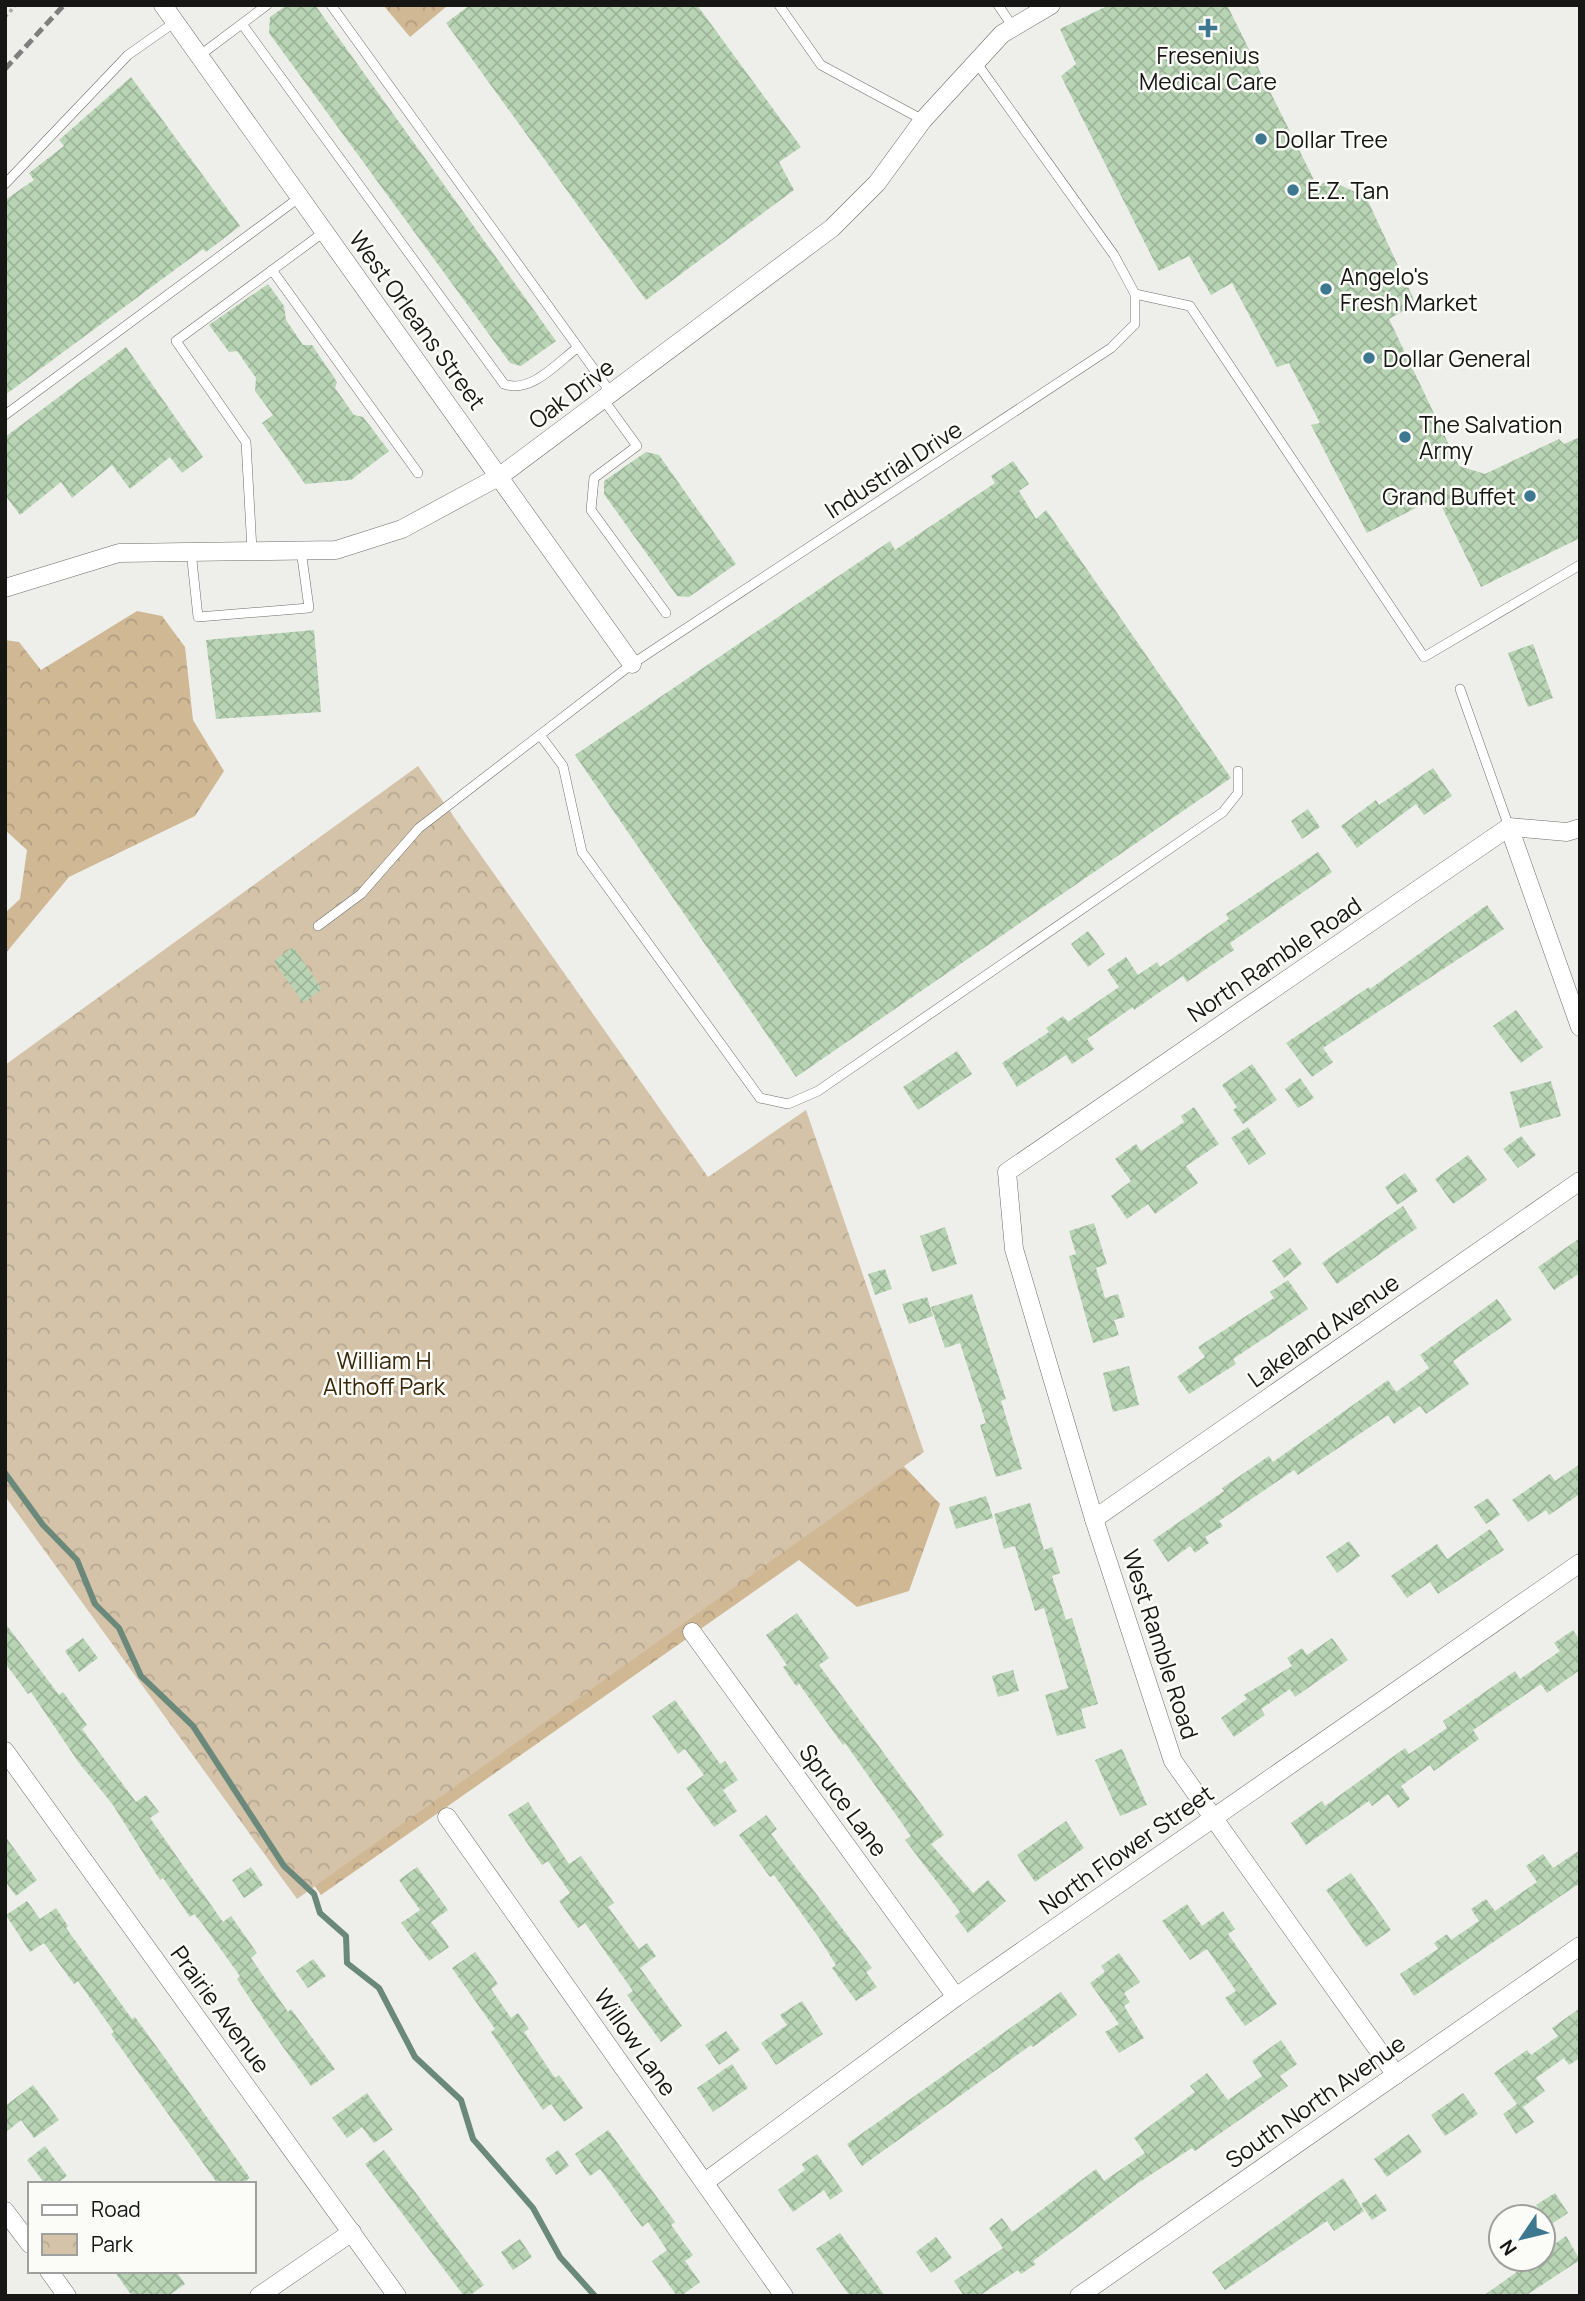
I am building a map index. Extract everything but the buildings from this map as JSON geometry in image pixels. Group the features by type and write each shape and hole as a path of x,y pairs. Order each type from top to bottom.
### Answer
{"street":[{"name":"West Orleans Street","path":"163,5 632,664"},
{"name":"Oak Drive","path":"5,588 119,553 336,550 402,529 500,476 832,228 877,183 923,120 1002,34 1051,5"},
{"path":"1580,828 1567,832 1509,828 1580,1027"},
{"name":"North Ramble Road","path":"1007,1172 1509,828"},
{"name":"West Ramble Road","path":"1007,1172 1014,1249 1094,1519 1173,1760 1396,2075"},
{"name":"Lakeland Avenue","path":"1094,1519 1580,1181"},
{"name":"North Flower Street","path":"705,2182 956,1997 1580,1563"},
{"name":"Spruce Lane","path":"692,1632 956,1997"},
{"name":"Prairie Avenue","path":"5,1751 397,2296"},
{"name":"Willow Lane","path":"447,1818 784,2296"},
{"name":"South North Avenue","path":"1079,2296 1580,1946"},
{"path":"5,2211 28,2242"},
{"path":"259,2296 352,2232"},
{"path":"50,2273 67,2296"}],"lane":[{"path":"199,56 267,5"},
{"path":"331,5 577,348 637,446 594,478 591,510 666,613"},
{"path":"779,5 821,65 923,120"},
{"path":"998,5 1013,27"},
{"path":"5,184 128,55 175,22"},
{"path":"242,24 503,384 516,386 531,383 577,348"},
{"path":"976,62 1114,255 1135,294 1190,306 1424,657 1580,565"},
{"path":"5,415 299,197"},
{"path":"252,550 246,442 176,341 324,232"},
{"path":"272,270 418,473"},
{"name":"Industrial Drive","path":"318,926 361,894 419,828 632,664 1111,348 1135,324 1135,294"},
{"path":"191,551 198,617 309,608 301,550"},
{"path":"1460,689 1509,828"},
{"path":"540,735 563,766 582,852 760,1098 788,1104 818,1091 1223,812 1238,793 1238,771"}],"path":[{"path":"5,17 16,5"}],"green space":[{"path":"383,5 446,5 446,7 410,37"},
{"path":"137,611 162,616 185,647 193,720 224,771 195,816 69,877 5,954 5,913 20,899 27,850 5,830 5,640 19,642 41,670"},
{"name":"William H Althoff Park","path":"418,766 708,1177 806,1110 924,1452 297,1899 5,1496 5,1065"},
{"path":"896,1458 940,1504 909,1591 857,1607 799,1560 321,1895 98,1580"}],"waterway":[{"path":"5,1473 43,1525 77,1560 95,1604 119,1628 141,1676 193,1726 284,1866 314,1894 320,1913 346,1936 347,1963 379,1988 415,2057 461,2100 473,2139 533,2208 560,2257 595,2296"}],"railway":[{"path":"5,69 64,5"}],"place":[{"name":"Fresenius Medical Care","path":"1208,28"},
{"name":"Dollar Tree","path":"1261,139"},
{"name":"E.Z. Tan","path":"1293,190"},
{"name":"Angelo's Fresh Market","path":"1326,289"},
{"name":"Dollar General","path":"1369,358"},
{"name":"The Salvation Army","path":"1405,437"},
{"name":"Grand Buffet","path":"1530,496"}]}
